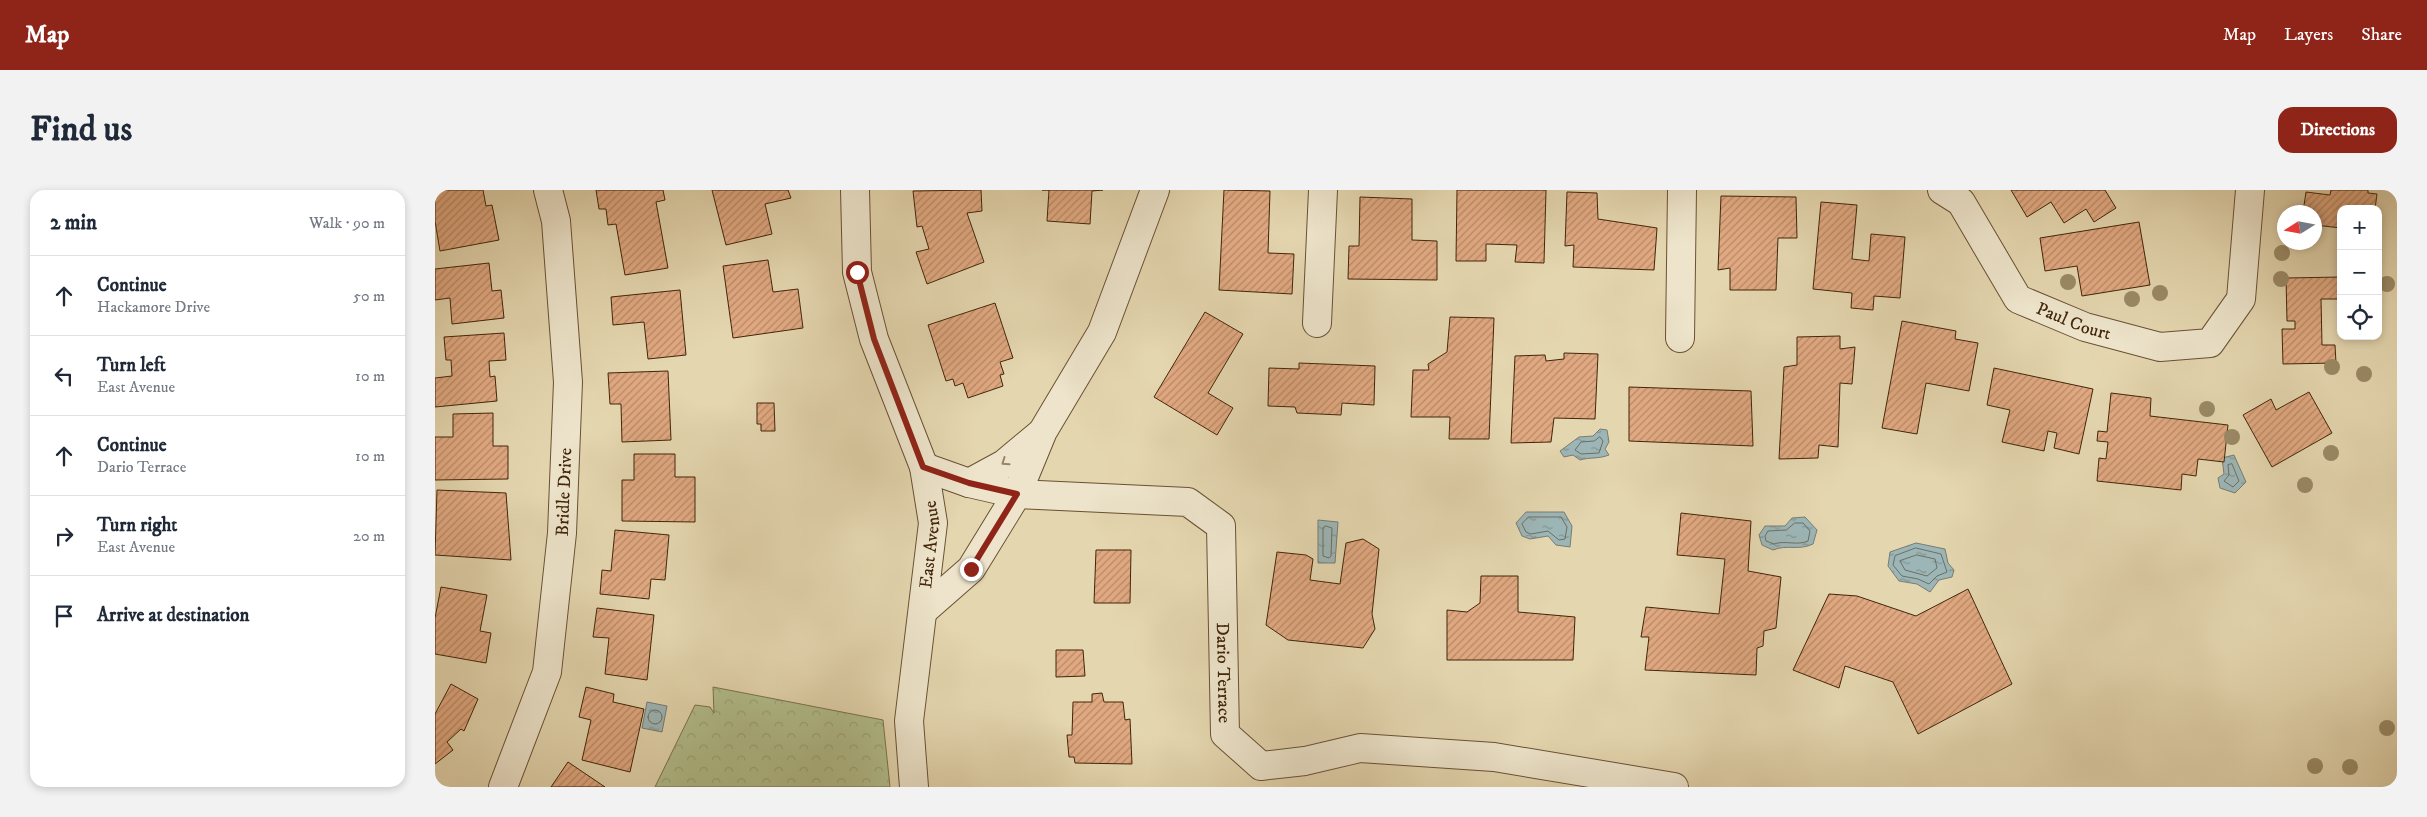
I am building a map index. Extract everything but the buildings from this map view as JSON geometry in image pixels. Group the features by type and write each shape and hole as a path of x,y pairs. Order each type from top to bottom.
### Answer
{"street":[{"name":"Bridle Drive","path":"503,787 547,672 562,533 568,382 556,221 548,190"},
{"name":"East Avenue","path":"855,190 857,272 874,339 923,467 933,523 909,721 914,787"},
{"name":"East Avenue","path":"923,611 971,569 1017,494 1043,431 1101,332 1155,190"},
{"path":"1317,322 1323,190"},
{"path":"1680,338 1682,190"},
{"name":"Paul Court","path":"1942,190 1961,202 2018,298 2085,327 2160,347 2210,343 2241,299 2250,190"},
{"name":"East Avenue","path":"969,483 1004,464 1043,431"},
{"path":"923,467 969,483"},
{"name":"Dario Terrace","path":"969,483 1017,494 1188,502 1221,526 1225,734 1261,766 1305,761 1360,748 1494,757 1674,787"}],"green space":[{"path":"713,687 883,720 890,787 655,787 695,705 710,707 714,713"}],"water":[{"path":"1600,429 1607,430 1609,442 1605,449 1609,455 1580,460 1573,455 1564,457 1560,451 1579,437 1593,436"},
{"path":"2234,455 2246,482 2235,493 2220,488 2218,478 2224,474 2222,458"},
{"path":"1526,512 1564,512 1572,526 1570,547 1556,545 1548,536 1530,539 1522,536 1516,523"},
{"path":"1805,517 1817,530 1813,544 1773,550 1762,545 1759,535 1765,526 1785,526 1792,518"},
{"path":"1318,520 1338,522 1335,563 1318,563"},
{"path":"1916,543 1945,549 1948,563 1954,570 1952,577 1939,580 1930,592 1917,584 1899,581 1888,566 1890,552"},
{"path":"647,702 667,706 662,732 642,728"}],"route":[{"path":"857,272 874,339 923,467 969,483 1017,494 971,569"}]}
